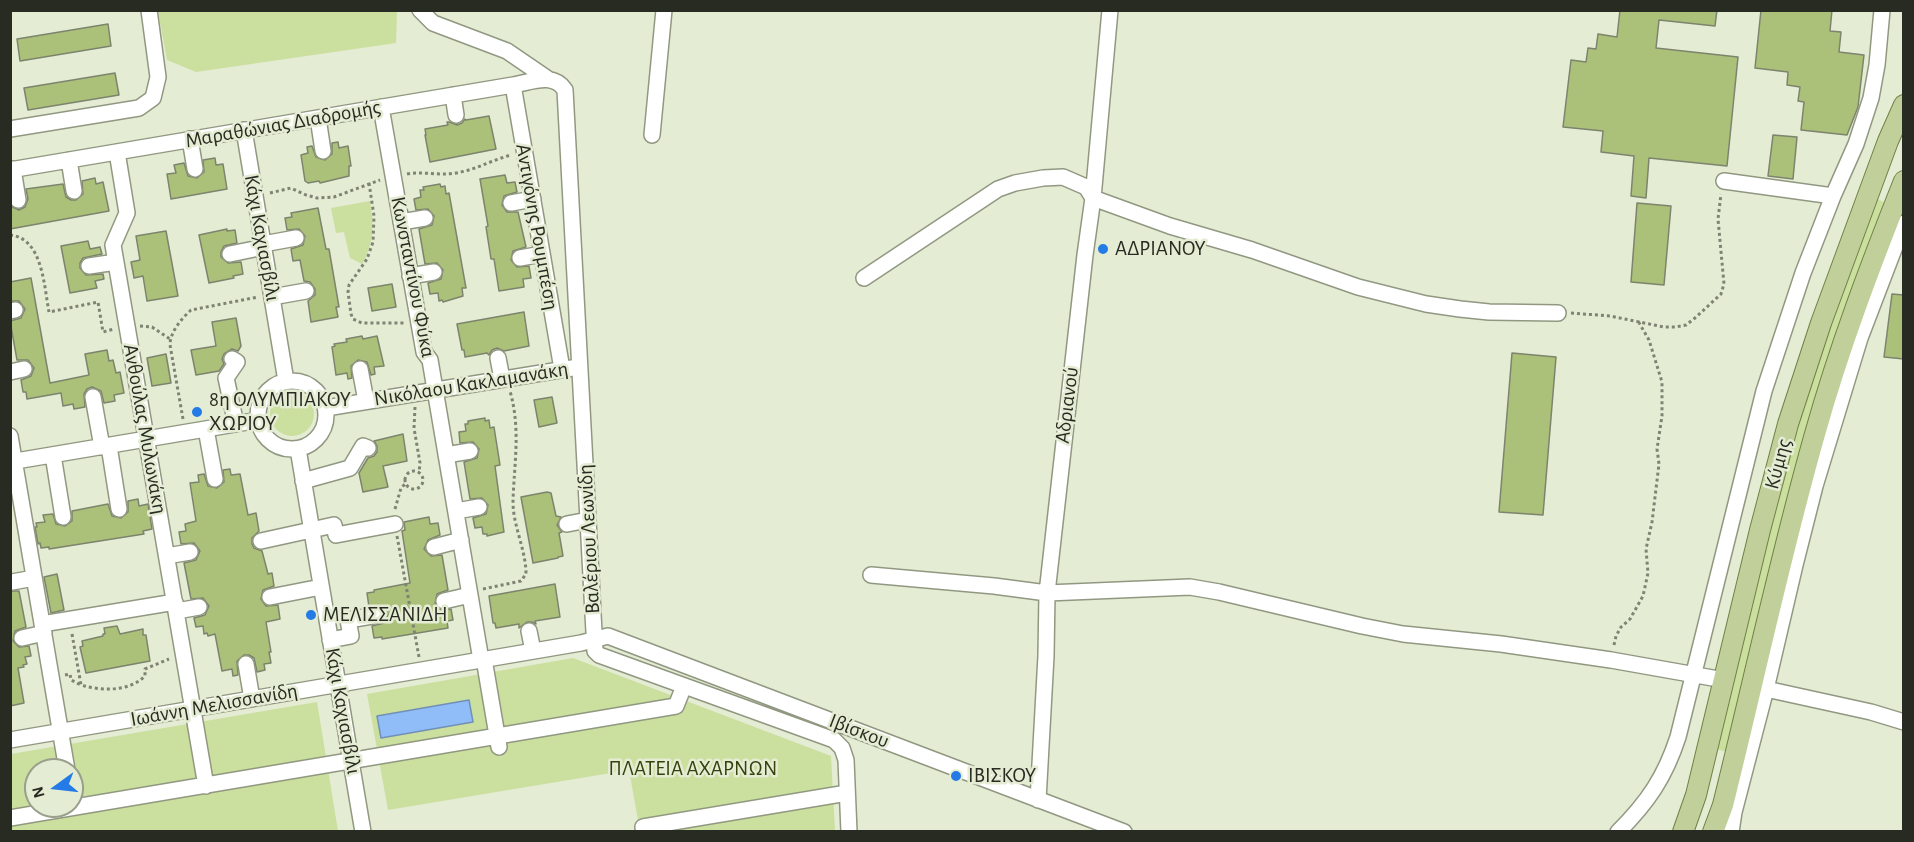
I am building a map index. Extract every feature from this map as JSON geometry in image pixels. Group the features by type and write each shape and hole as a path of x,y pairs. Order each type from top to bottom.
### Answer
{"main road":[{"name":"Κύμης","path":"1683,831 1696,795 1788,424 1821,323 1888,141 1904,105"},
{"name":"Κύμης","path":"1713,831 1728,784 1787,536 1815,432 1846,336 1904,181"}],"street":[{"path":"10,129 139,108 153,98 158,77 148,10"},
{"path":"420,10 433,23 507,51 551,79"},
{"path":"652,135 664,10"},
{"name":"Αδριανού","path":"1038,800 1047,593 1061,455 1093,198 1110,10"},
{"path":"1618,831 1645,803 1659,783 1671,759 1764,391 1803,273 1856,144 1871,98 1877,66 1882,10"},
{"name":"Μαραθώνιας Διαδρομής","path":"12,169 551,79"},
{"name":"Βαλέριου Λεωνίδη","path":"551,79 565,90 595,651 599,655 834,740 842,748 846,760 849,831"},
{"name":"Αντιγόνης Ρουμπέση","path":"513,85 562,369"},
{"path":"453,95 456,115"},
{"name":"Κωνσταντίνου Φύκα","path":"381,107 418,321 424,352 430,360 498,742"},
{"path":"318,118 323,151"},
{"name":"Κάχι Καχιασβίλι","path":"244,130 286,381"},
{"path":"190,139 195,169"},
{"name":"Ανθούλας Μυλωνάκη","path":"117,152 127,213 113,245 123,269 128,328 206,786"},
{"path":"69,160 74,190"},
{"path":"12,169 18,200"},
{"path":"864,278 998,189 1015,183 1063,177 1086,187 1093,198 1170,226 1252,250 1358,287 1426,304 1489,312 1558,313"},
{"path":"1724,181 1833,196"},
{"path":"511,203 533,199"},
{"path":"401,222 425,218"},
{"path":"1731,831 1794,565 1839,403 1860,338 1904,223"},
{"path":"230,254 296,238"},
{"path":"520,258 542,254"},
{"path":"89,266 123,269"},
{"path":"410,276 434,272"},
{"path":"272,296 306,291"},
{"path":"498,358 504,379"},
{"path":"232,359 237,362 226,378 236,424"},
{"name":"Νικόλαου Κακλαμανάκη","path":"326,408 580,367"},
{"path":"360,369 366,401"},
{"path":"286,381 300,381 312,386 321,396 326,408 327,419 317,439 308,446 298,449 277,446 262,431 259,420 262,399 276,384 286,381"},
{"path":"93,397 119,509"},
{"path":"13,462 259,420"},
{"path":"206,429 214,479"},
{"path":"10,436 65,758"},
{"path":"303,481 350,468 363,446 368,448"},
{"name":"Κάχι Καχιασβίλι","path":"298,449 363,831"},
{"path":"446,455 470,451"},
{"path":"53,455 63,517"},
{"path":"456,511 479,507"},
{"path":"567,524 588,520"},
{"path":"261,541 334,525 336,535 395,524"},
{"path":"434,547 461,540"},
{"path":"167,556 190,552"},
{"path":"871,576 994,586 1047,593 1190,587 1403,634 1501,644 1724,680"},
{"path":"12,582 34,578"},
{"path":"270,597 321,587"},
{"path":"444,601 470,594"},
{"path":"22,638 69,620 111,620 176,606 200,607"},
{"path":"330,640 351,636 348,620 378,615"},
{"path":"530,631 533,651"},
{"name":"Ιβίσκου","path":"594,639 608,636 1121,831"},
{"name":"Ιωάννη Μελισσανίδη","path":"10,740 581,644 594,639"},
{"path":"246,664 252,699"},
{"path":"84,801 206,786 351,761 498,742 676,706 684,686"},
{"path":"1766,689 1870,712 1904,722"},
{"path":"644,831 644,827 682,826 848,793"}],"path":[{"path":"1558,313 1594,314 1664,327 1686,325 1713,303 1721,294 1724,284 1718,219 1724,181"},
{"path":"369,183 374,216 373,242 367,260 349,285 351,314 356,321 369,324 418,321"},
{"path":"10,235 18,236 25,241 38,258 49,312 98,303 103,332 143,326 152,327 170,339"},
{"path":"185,433 170,339 183,318 191,310 272,296"},
{"path":"1611,660 1616,636 1621,627 1630,619 1643,596 1648,573 1646,549 1652,522 1658,470 1662,382 1649,340 1638,321"},
{"path":"470,594 521,581 526,574 513,501 517,448 516,418 504,379"},
{"path":"417,393 414,428 420,463 419,473 422,478 419,487 410,488 405,477 412,471 419,473"},
{"path":"406,483 401,488 396,506 395,524 422,670"},
{"path":"69,620 81,685 103,689 131,685 145,676 145,669 184,653"}],"green space":[{"path":"158,11 397,11 396,43 196,72 167,60"},
{"path":"1876,198 1885,203 1727,752 1716,749 1785,466 1825,340"},
{"path":"370,201 372,233 369,249 362,264 350,258 344,232 336,233 331,208"},
{"path":"292,392 307,399 314,414 307,429 292,436 277,429 270,414 277,399"},
{"name":"ΠΛΑΤΕΙΑ ΑΧΑΡΝΩΝ","path":"573,658 831,756 835,831 640,831 629,770 388,810 367,694"},
{"path":"317,702 338,831 11,832 11,754"}],"water":[{"path":"469,700 473,722 381,738 377,716"}],"building":[{"path":"1620,10 1717,10 1715,26 1659,20 1656,48 1738,57 1727,166 1649,158 1646,198 1631,196 1634,156 1601,152 1603,131 1563,127 1571,60 1586,62 1588,48 1596,49 1598,34 1617,37"},
{"path":"1761,10 1832,10 1830,31 1841,32 1839,52 1864,55 1858,107 1847,135 1801,130 1804,102 1798,101 1800,87 1787,85 1788,72 1755,68"},
{"path":"108,24 111,46 20,61 17,39"},
{"path":"115,73 119,95 28,110 24,88"},
{"path":"489,116 496,149 430,162 425,129 448,125 447,122 457,125 465,119"},
{"path":"1773,135 1797,137 1793,179 1768,176"},
{"path":"338,142 339,148 348,146 351,166 349,166 349,176 320,183 319,181 308,183 305,181 301,155 308,153 307,147 312,146 316,157 325,160 332,154 332,143"},
{"path":"215,158 216,165 223,164 227,189 171,199 167,174 176,173 174,165 184,163 188,176 197,178 204,172 203,160"},
{"path":"505,175 507,183 515,182 517,192 504,196 502,205 507,212 518,212 526,247 513,251 511,260 517,267 529,266 531,278 523,279 524,287 499,291 494,259 491,259 480,179"},
{"path":"95,178 96,184 103,182 109,211 10,229 10,206 19,210 25,207 28,199 26,189 63,184 66,197 76,200 83,194 82,181"},
{"path":"440,184 441,187 445,186 446,194 449,193 466,288 462,288 463,296 443,302 439,301 438,293 430,294 428,283 441,279 443,270 437,263 425,264 419,229 432,225 434,216 428,209 416,210 414,199 421,197 420,190 424,190 423,187"},
{"path":"1637,203 1671,206 1664,285 1631,282"},
{"path":"318,208 326,249 329,249 339,307 336,307 338,317 311,322 308,301 315,295 315,289 310,282 304,281 300,260 293,261 291,249 303,245 305,236 299,229 287,230 285,218 292,217 291,213"},
{"path":"227,229 227,231 235,230 237,243 224,246 221,257 228,263 241,262 243,274 209,283 199,235"},
{"path":"166,231 178,296 147,301 143,276 134,278 131,262 140,260 136,236"},
{"path":"88,241 90,249 100,247 102,254 83,258 80,268 86,275 103,274 104,279 95,281 97,288 70,293 61,246"},
{"path":"31,278 50,383 89,375 85,354 107,350 109,361 113,360 116,373 120,372 124,393 114,395 115,401 104,403 101,391 92,387 84,394 85,407 74,409 73,404 63,406 61,393 27,399 21,380 31,376 34,368 28,360 17,360 10,321 21,318 25,309 19,301 10,301 10,282"},
{"path":"392,284 396,307 372,311 368,288"},
{"path":"1892,294 1904,295 1904,359 1884,357"},
{"path":"524,312 529,346 504,351 497,348 489,355 487,353 465,357 457,324"},
{"path":"236,318 241,346 238,351 232,349 224,354 222,359 224,364 219,371 196,375 191,350 216,346 212,322"},
{"path":"362,336 363,339 377,336 384,366 374,367 375,374 371,375 367,362 358,360 351,366 352,378 348,379 347,373 336,375 332,347 335,346 334,344"},
{"path":"1512,353 1556,357 1543,515 1499,512"},
{"path":"166,354 171,383 152,386 147,358"},
{"path":"552,397 557,423 539,427 534,400"},
{"path":"485,418 485,421 489,420 490,428 494,427 500,465 495,466 504,532 487,536 483,534 482,527 475,528 473,518 486,514 488,505 482,498 470,499 464,462 477,458 479,449 473,442 460,443 459,432 466,431 465,424 468,424 468,421"},
{"path":"403,434 407,461 383,466 388,487 363,492 359,473 368,458 377,452 374,441"},
{"path":"230,469 231,475 240,474 248,515 256,513 259,531 252,538 252,544 254,548 262,551 268,574 272,573 274,586 263,590 261,599 266,606 278,605 280,619 266,622 271,663 264,664 265,670 257,672 254,658 244,655 237,661 238,675 233,676 232,669 222,671 215,634 208,636 207,633 204,634 203,626 196,627 194,618 205,615 209,606 203,598 191,599 184,563 196,560 200,551 194,543 181,544 179,532 186,531 185,524 196,521 190,483 199,482 198,475 204,474 208,486 217,488 224,482 223,470"},
{"path":"551,493 556,516 561,517 557,525 562,532 559,533 563,556 533,563 521,497"},
{"path":"138,499 139,506 148,504 152,529 143,531 144,534 49,549 49,547 41,548 40,543 38,544 35,527 37,527 36,523 45,522 43,515 53,514 56,524 65,526 72,521 72,511 108,504 112,516 121,518 128,512 128,501"},
{"path":"429,517 430,524 438,523 440,535 428,540 424,549 431,556 442,555 448,590 437,594 435,604 441,610 451,609 453,620 447,621 448,628 382,639 382,637 374,638 372,626 384,623 388,614 382,606 369,607 367,593 410,583 402,531 405,530 404,522"},
{"path":"57,574 64,610 51,613 44,577"},
{"path":"555,584 560,617 535,621 536,624 527,622 519,628 519,624 496,628 493,623 489,596"},
{"path":"10,591 19,591 26,627 15,631 13,641 19,647 29,646 31,656 25,657 27,664 23,665 24,667 18,668 24,703 10,706"},
{"path":"117,626 120,634 143,629 150,661 86,673 80,647 83,646 82,641 103,636 104,628"}],"place":[{"name":"ΑΔΡΙΑΝΟΥ","path":"1103,249"},
{"name":"8η ΟΛΥΜΠΙΑΚΟΥ ΧΩΡΙΟΥ","path":"197,412"},
{"name":"ΜΕΛΙΣΣΑΝΙΔΗ","path":"311,615"},
{"name":"ΙΒΙΣΚΟΥ","path":"956,776"}]}
